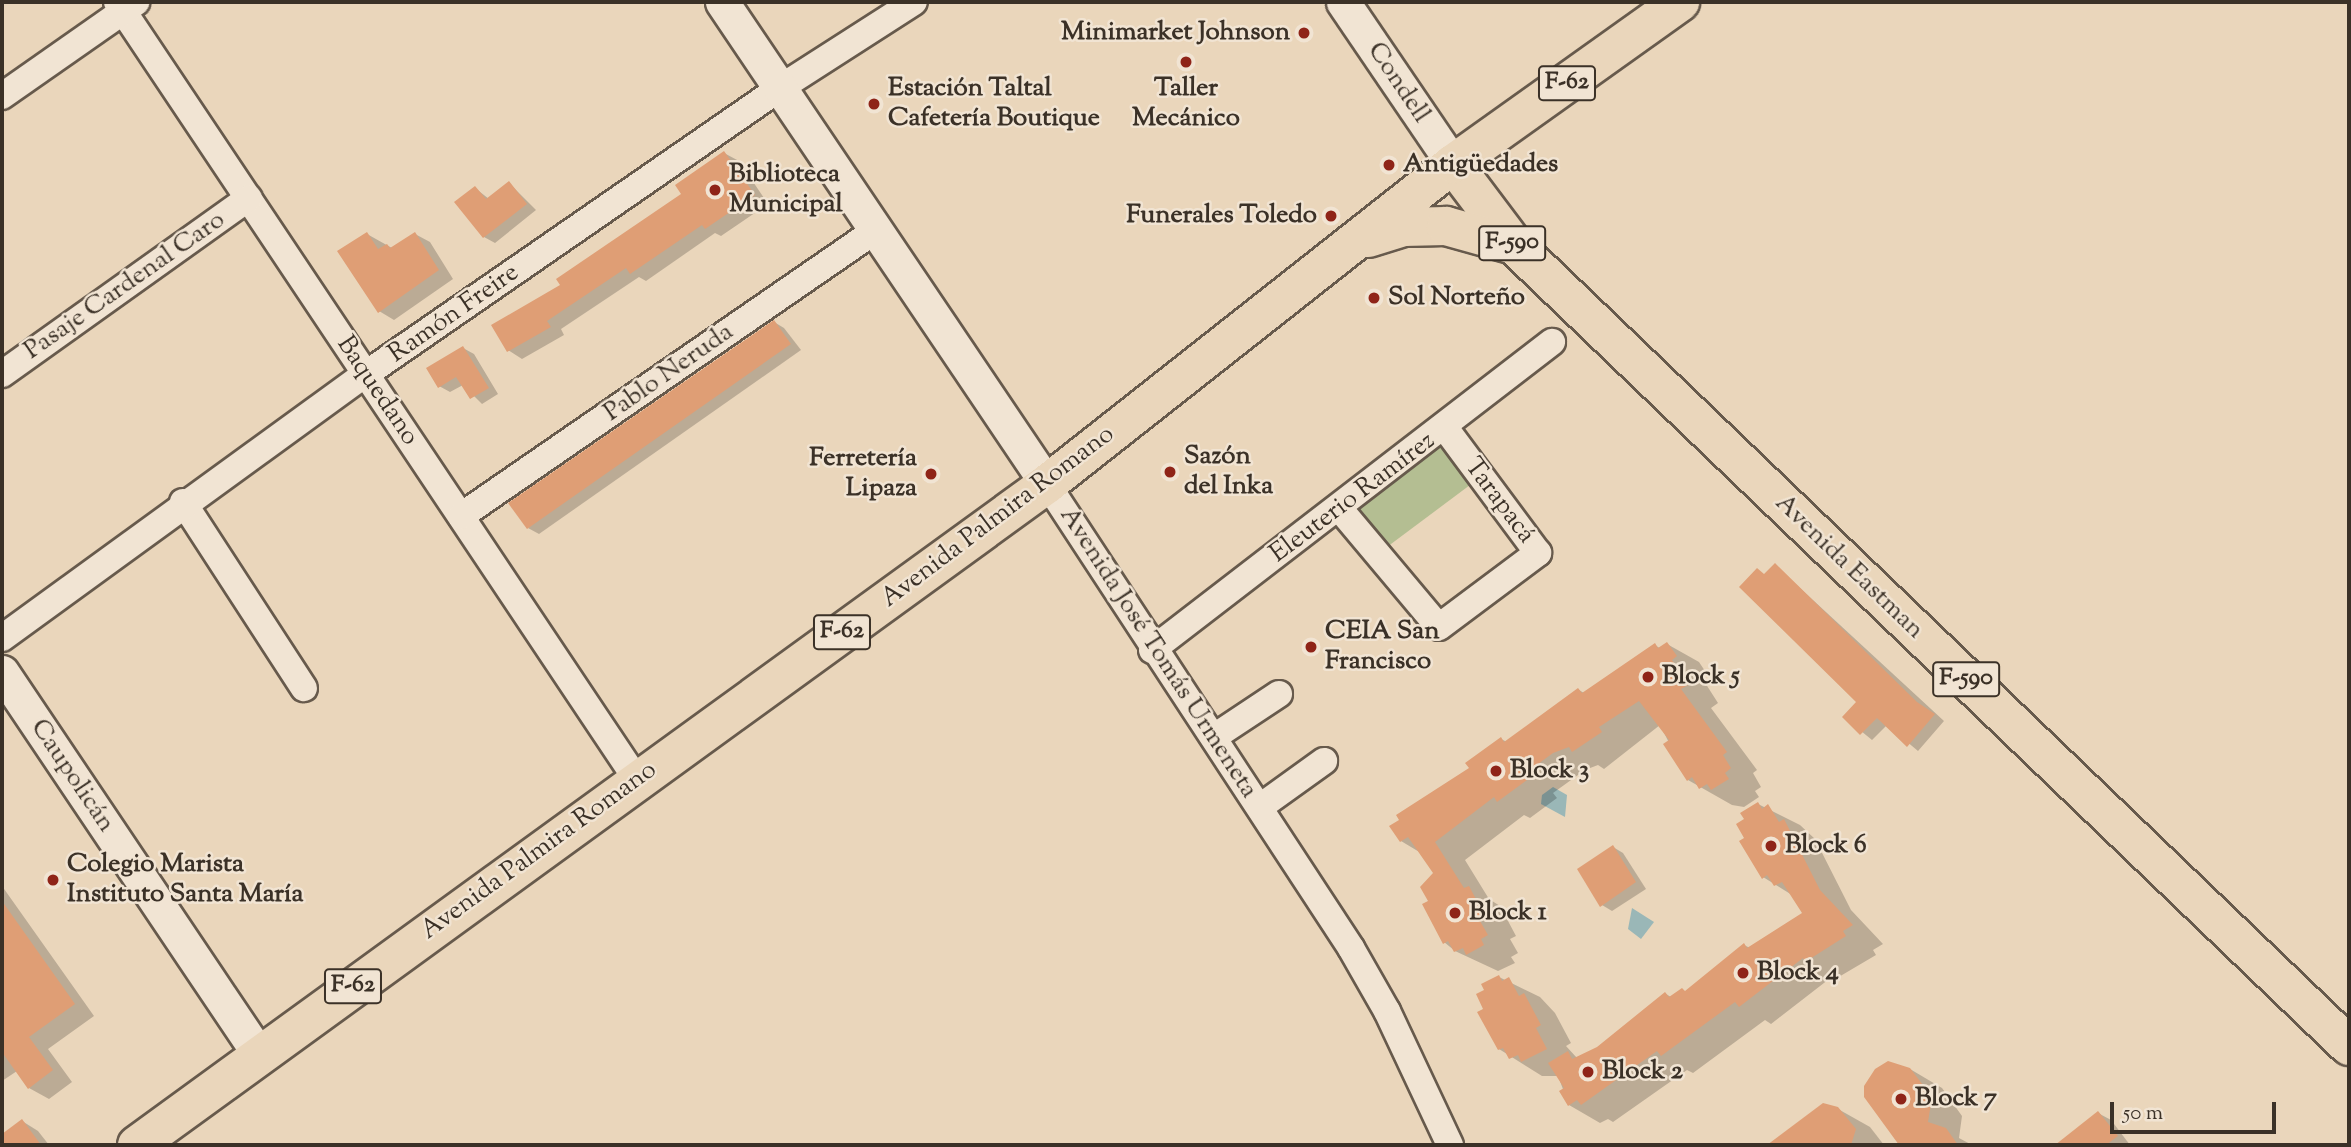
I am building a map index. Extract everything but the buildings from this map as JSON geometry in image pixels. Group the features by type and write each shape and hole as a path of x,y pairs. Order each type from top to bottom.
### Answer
{"main road":[{"name":"Avenida Palmira Romano","path":"137,1145 1046,484 1453,164 1681,2"},
{"name":"Avenida Eastman","path":"1453,164 1514,245 2349,1046"},
{"path":"1344,250 1383,232 1424,225 1467,230 1514,245"}],"street":[{"name":"Avenida José Tomás Urmeneta","path":"722,2 1046,484 1152,650 1260,807 1387,1011 1450,1145"},
{"name":"Ramón Freire","path":"2,638 183,502 366,374 780,88 914,2"},
{"name":"Condell","path":"1343,2 1453,164"},
{"path":"2,96 125,5"},
{"name":"Baquedano","path":"125,5 249,198 637,780"},
{"name":"Pasaje Cardenal Caro","path":"2,374 249,198"},
{"name":"Pablo Neruda","path":"461,516 876,230"},
{"name":"Eleuterio Ramírez","path":"1152,650 1445,428 1552,342"},
{"name":"Tarapacá","path":"1339,508 1439,627 1538,553 1445,428"},
{"path":"183,502 304,688"},
{"name":"Caupolicán","path":"2,672 259,1054"},
{"path":"1214,737 1279,694"},
{"path":"1260,807 1324,761"}],"green space":[{"path":"1436,441 1470,485 1387,547 1354,504"}],"water":[{"path":"1553,787 1567,795 1565,817 1541,804 1542,795"},
{"path":"1632,908 1654,922 1641,939 1628,929"}],"place":[{"name":"Minimarket Johnson","path":"1304,33"},
{"name":"Taller Mecánico","path":"1186,62"},
{"name":"Estación Taltal Cafetería Boutique","path":"874,104"},
{"name":"Antigüedades","path":"1389,165"},
{"name":"Biblioteca Municipal","path":"715,190"},
{"name":"Funerales Toledo","path":"1331,216"},
{"name":"Sol Norteño","path":"1374,298"},
{"name":"Sazón del Inka","path":"1170,472"},
{"name":"Ferretería Lipaza","path":"931,474"},
{"name":"CEIA San Francisco","path":"1311,647"},
{"name":"Block 5","path":"1648,677"},
{"name":"Block 3","path":"1496,771"},
{"name":"Block 6","path":"1771,846"},
{"name":"Colegio Marista Instituto Santa María","path":"53,880"},
{"name":"Block 1","path":"1455,913"},
{"name":"Block 4","path":"1743,973"},
{"name":"Block 2","path":"1588,1072"},
{"name":"Block 7","path":"1901,1099"}]}
